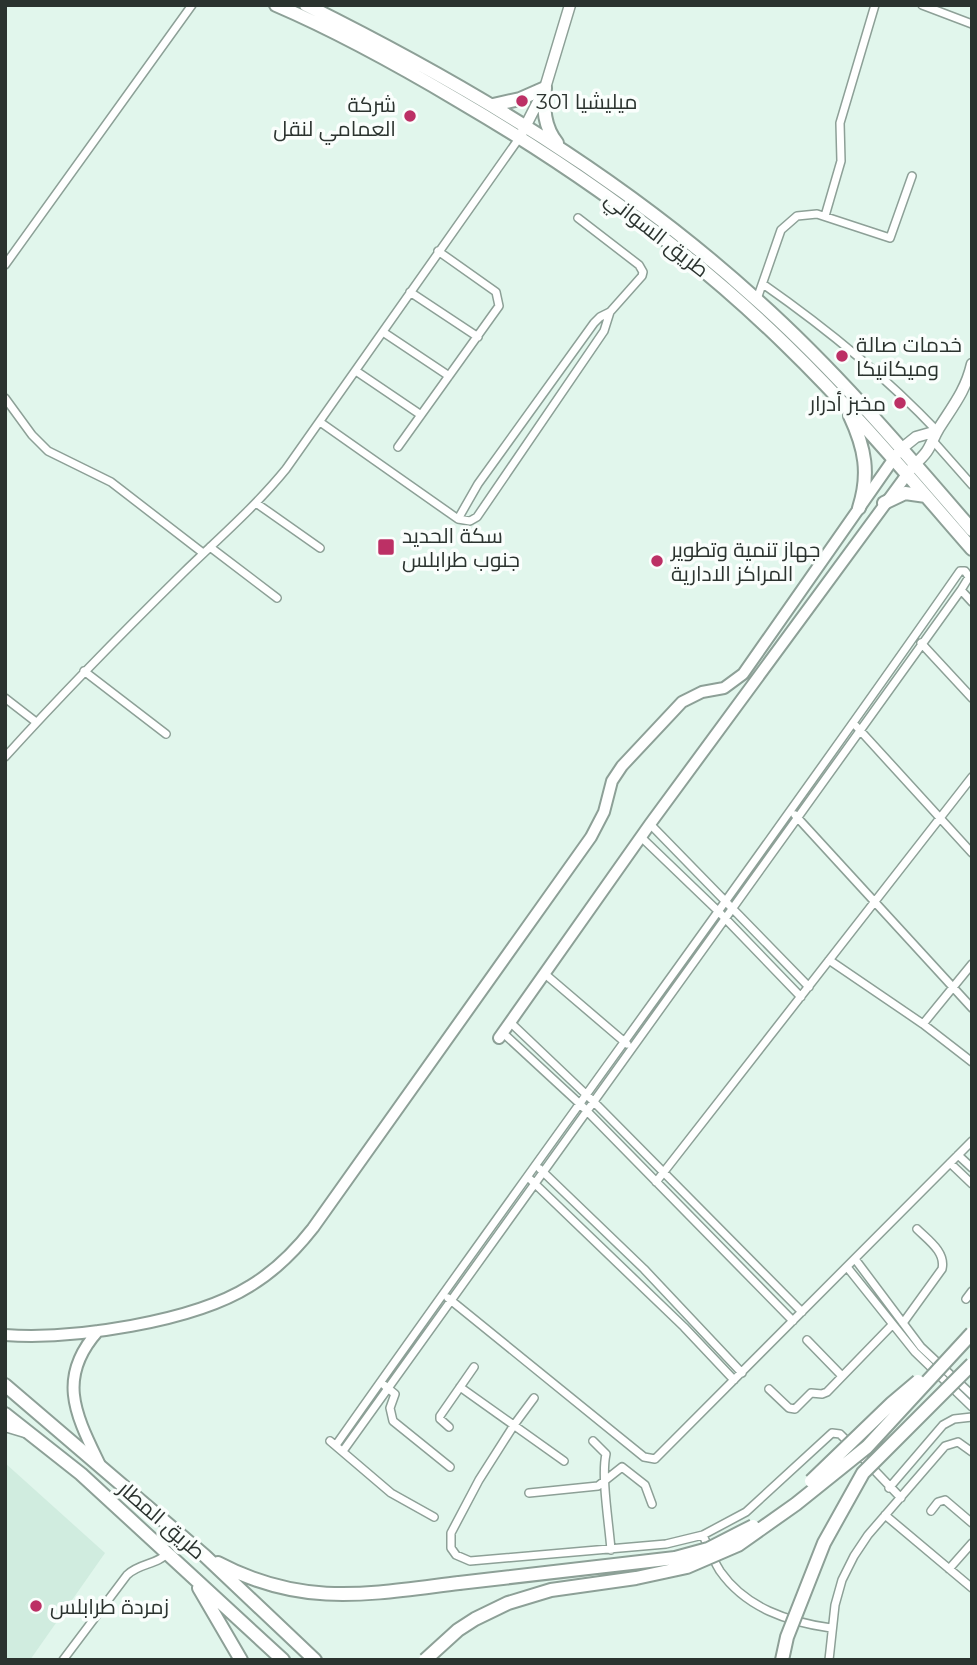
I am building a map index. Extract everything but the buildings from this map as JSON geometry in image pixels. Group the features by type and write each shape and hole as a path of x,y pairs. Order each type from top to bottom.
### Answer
{"highway":[{"name":"طريق السواني","path":"276,5 428,82 520,137 615,200 734,288 757,299 825,366 897,454 972,530"},
{"name":"طريق السواني","path":"306,5 425,66 493,105 561,148 650,211 734,288 843,404 897,454"},
{"path":"493,105 520,99 545,88 548,126 561,148"},
{"path":"843,404 859,435 867,466 859,508"},
{"name":"طريق السواني","path":"911,469 926,496 972,549"},
{"path":"884,503 905,493 926,496"},
{"path":"425,1660 458,1630 508,1603 551,1590 680,1569 738,1545 796,1504 867,1447 972,1333"},
{"path":"205,1556 244,1576 303,1592 354,1596 675,1558 708,1549 781,1508 892,1402 956,1349"},
{"path":"782,1660 788,1637 824,1543 863,1473 972,1364"},
{"name":"طريق المطار","path":"5,1385 205,1556 315,1660"},
{"name":"طريق المطار","path":"5,1414 81,1474 283,1660"},
{"path":"191,1576 241,1660"},
{"path":"776,1660 788,1637"}],"main road":[{"path":"520,137 545,88 570,5"},
{"path":"501,1035 650,824 884,503 927,453 937,430 955,406 971,377 972,364"},
{"path":"5,1335 37,1337 98,1331 209,1306 229,1298 267,1275 299,1245 591,837 604,812 612,781 618,771 682,702 702,692 724,688 739,678 897,454 916,437 937,430"},
{"path":"784,616 796,627"},
{"path":"98,1331 79,1360 74,1397 77,1418 101,1467"},
{"path":"5,1426 28,1433"}],"street":[{"path":"5,265 192,5"},
{"path":"825,216 841,161 840,123 875,5"},
{"path":"922,5 972,24"},
{"path":"5,757 84,671 256,503 286,469 520,137"},
{"path":"757,299 778,236 786,225 804,214 825,216 890,238 912,176"},
{"path":"458,519 478,484 587,334 600,317 610,312 642,276 642,268 578,218"},
{"path":"398,447 497,310 499,296 439,251"},
{"path":"763,284 822,326 875,369 937,430"},
{"path":"410,292 478,337"},
{"path":"320,422 458,519 470,521 477,517 604,331 610,312"},
{"path":"383,332 449,376"},
{"path":"356,371 421,415"},
{"path":"5,398 32,435 48,451 111,482 203,553"},
{"path":"934,442 972,485"},
{"path":"256,503 320,548"},
{"path":"210,547 276,598"},
{"path":"336,1445 443,1293 539,1168 721,914 729,904 797,817 857,726 960,571 963,570 969,577 961,590 921,643 857,726 791,811 729,904"},
{"path":"961,590 972,602"},
{"path":"921,643 972,698"},
{"path":"84,671 166,734"},
{"path":"5,698 36,722"},
{"path":"857,726 972,853"},
{"path":"656,1182 972,777"},
{"path":"791,811 972,1008"},
{"path":"650,824 809,987"},
{"path":"642,837 721,914 801,998"},
{"path":"829,960 923,1024 972,1062"},
{"path":"923,1024 972,964"},
{"path":"545,974 628,1045"},
{"path":"510,1022 590,1098 802,1312"},
{"path":"501,1035 583,1107 793,1321"},
{"path":"443,1293 648,1459 658,1457 972,1141"},
{"path":"958,1155 972,1168"},
{"path":"950,1163 972,1184"},
{"path":"539,1168 644,1269 742,1373"},
{"path":"336,1445 388,1387 530,1180"},
{"path":"530,1180 684,1327 734,1380"},
{"path":"903,1323 942,1269 943,1263 939,1252 917,1229"},
{"path":"855,1259 922,1347 972,1395"},
{"path":"847,1267 915,1352 972,1407"},
{"path":"965,1299 972,1292"},
{"path":"769,1389 793,1410 811,1393 824,1394 892,1325"},
{"path":"807,1340 841,1376"},
{"path":"449,1427 440,1416 474,1367"},
{"path":"380,1382 395,1394 390,1408 393,1422 450,1467"},
{"path":"460,1387 564,1461"},
{"path":"534,1398 488,1464 450,1533 449,1541 456,1555 470,1561 611,1550 667,1544 703,1535 746,1512 836,1432 844,1436 901,1498"},
{"path":"889,1488 943,1425 954,1419 972,1417"},
{"path":"593,1441 606,1454 603,1467 611,1550"},
{"path":"829,1660 835,1605 842,1580 854,1556 885,1515 948,1443 958,1442 972,1452"},
{"path":"336,1445 391,1493 433,1517"},
{"path":"529,1493 595,1487 606,1482 622,1467 645,1485 652,1504"},
{"path":"931,1511 939,1502 945,1500 972,1523"},
{"path":"885,1515 972,1587"},
{"path":"703,1535 722,1574 754,1602 785,1619 831,1628"},
{"path":"950,1569 972,1543"},
{"path":"63,1660 127,1575 139,1566 157,1561 168,1553"}],"shaded area":[{"name":"زمردة طرابلس","path":"5,1463 105,1553 30,1660 5,1660"}],"place":[{"name":"ميليشيا 301","path":"522,101"},
{"name":"شركة العمامي لنقل","path":"410,116"},
{"name":"خدمات صالة وميكانيكا","path":"842,356"},
{"name":"مخبز أدرار","path":"900,403"},
{"name":"سكة الحديد جنوب طرابلس","path":"386,547"},
{"name":"جهاز تنمية وتطوير المراكز الادارية","path":"657,561"},
{"name":"زمردة طرابلس","path":"36,1606"}]}
